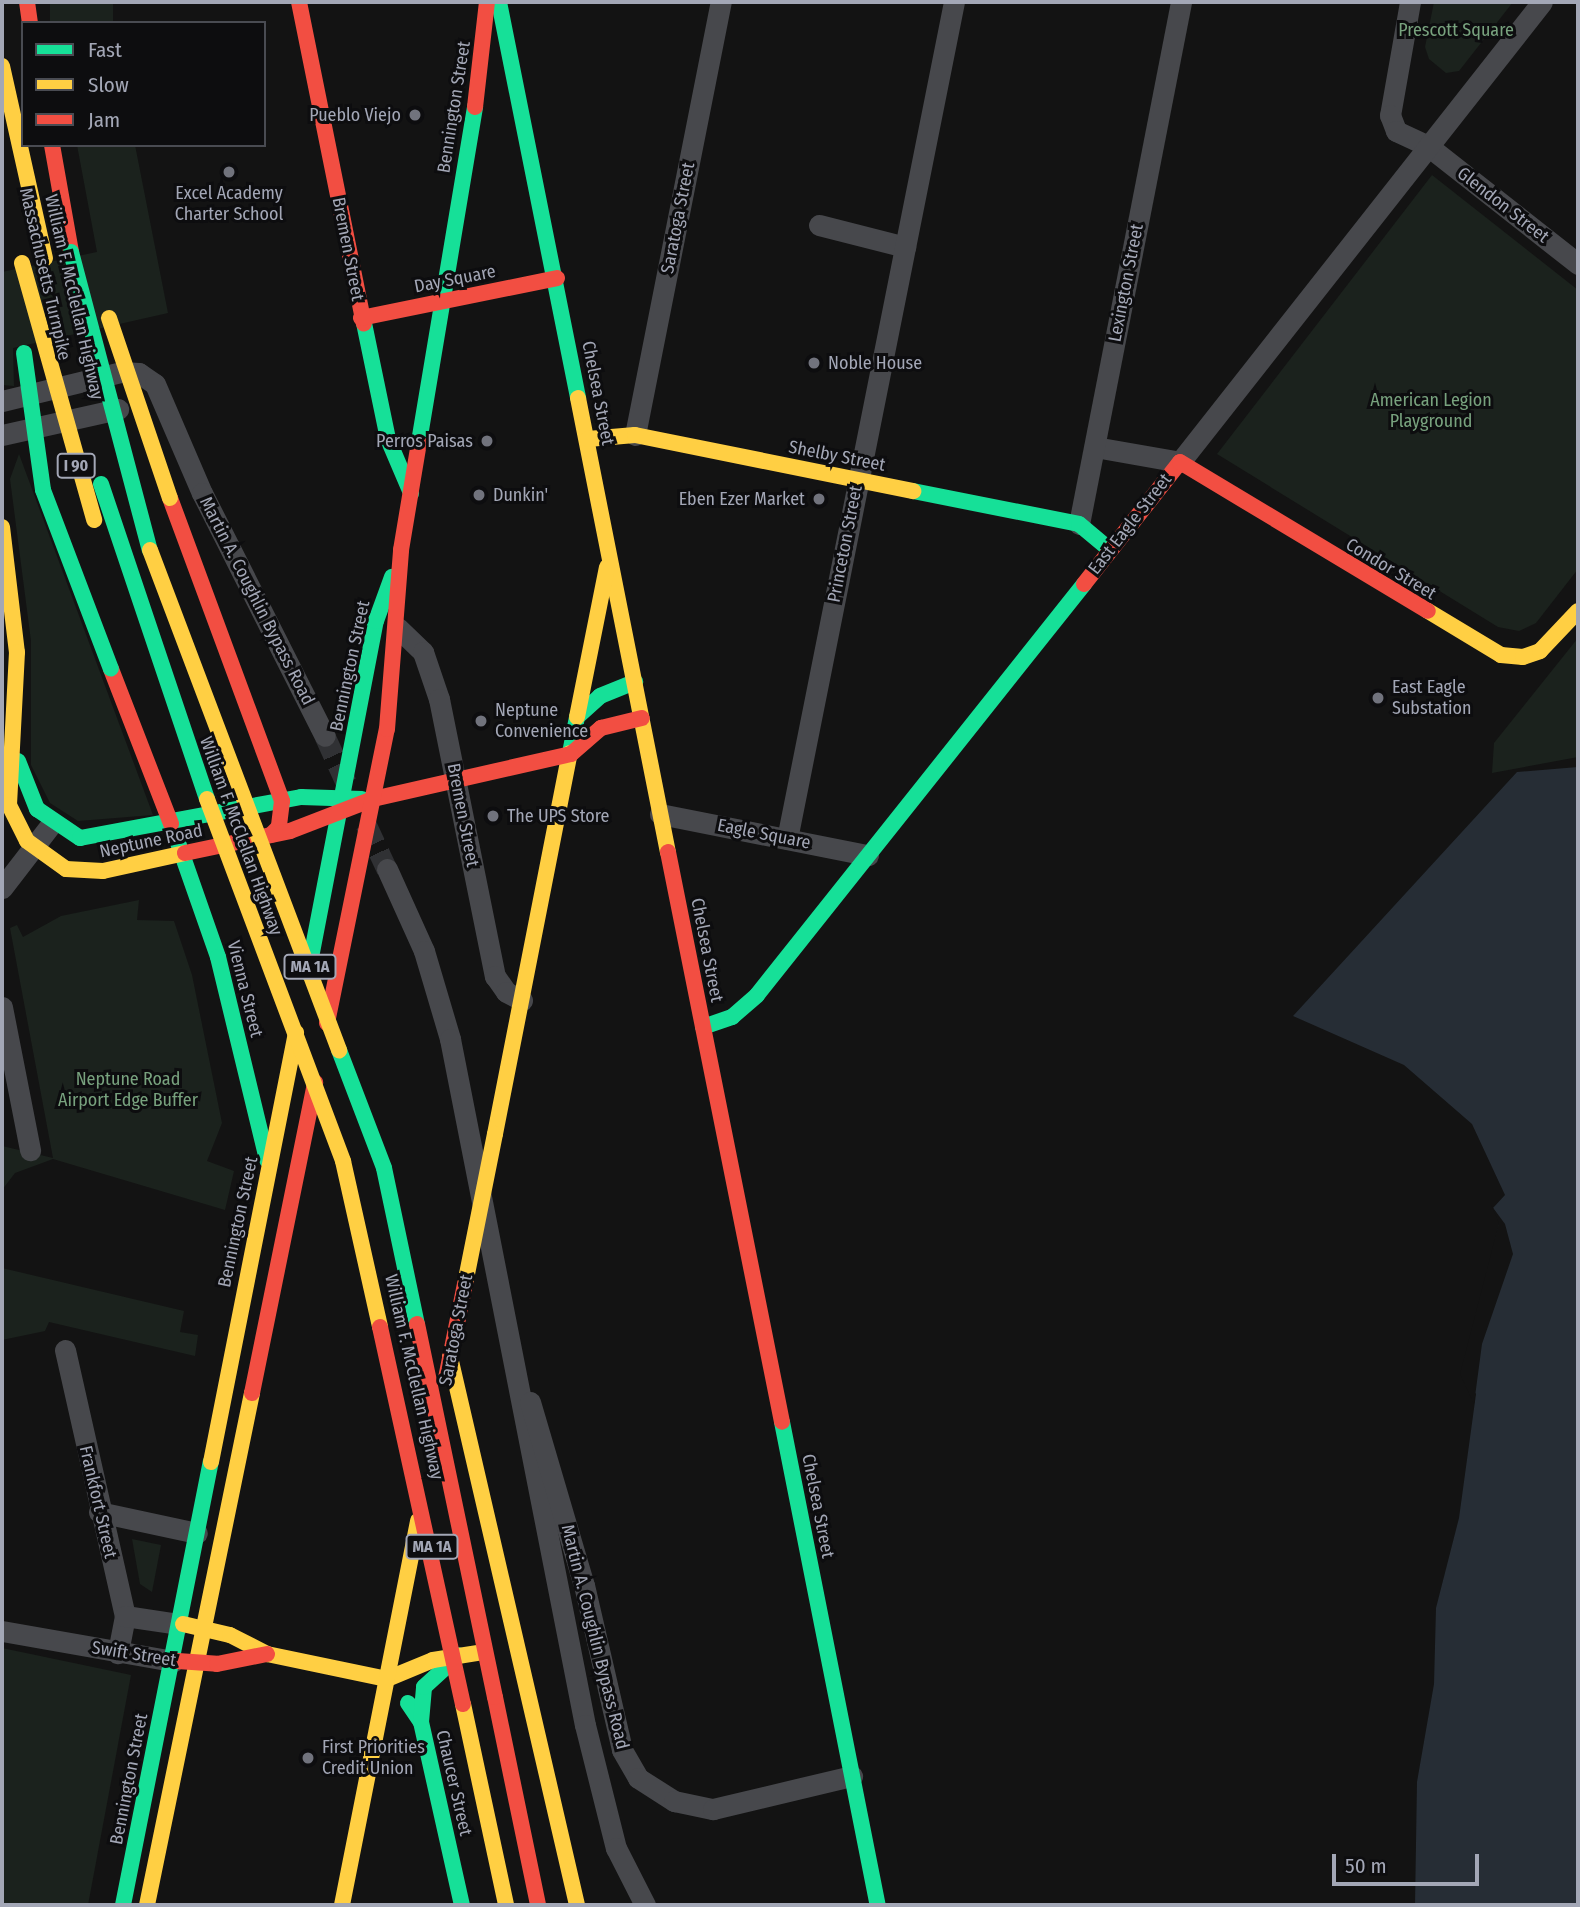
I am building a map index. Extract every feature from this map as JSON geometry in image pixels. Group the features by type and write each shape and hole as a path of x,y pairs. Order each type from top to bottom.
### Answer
{"main road":[{"path":"27,2 30,21"},
{"name":"Bremen Street","path":"299,2 361,318 394,462 411,493"},
{"name":"Bennington Street","path":"147,1905 373,799 398,628 401,550 443,302 487,2"},
{"name":"Chelsea Street","path":"499,2 557,278 660,814 878,1905"},
{"name":"William F. McClellan Highway","path":"2,66 50,282"},
{"name":"William F. McClellan Highway","path":"52,147 65,224 75,252 136,512 384,1168 538,1905"},
{"path":"17,240 20,263"},
{"path":"75,252 103,297 170,498 282,801 279,827 271,835"},
{"name":"Massachusetts Turnpike","path":"20,263 92,514 156,659"},
{"name":"Vienna Street","path":"20,263 40,478 183,855 218,957 269,1168"},
{"name":"Day Square","path":"361,318 557,278"},
{"name":"William F. McClellan Highway","path":"71,368 156,659 343,1161 506,1905"},
{"name":"Shelby Street","path":"587,439 635,435 1079,524"},
{"name":"East Eagle Street","path":"703,1027 732,1017 749,1003 1180,462"},
{"name":"Condor Street","path":"1180,462 1501,655 1540,651 1578,611"},
{"path":"1079,524 1110,550"},
{"path":"2,527 16,619 15,751"},
{"name":"Bennington Street","path":"123,1905 376,621 401,550"},
{"name":"Saratoga Street","path":"342,1905 610,553"},
{"path":"578,717 600,696 635,682"},
{"path":"571,754 601,728 642,718"},
{"name":"Neptune Road","path":"15,751 30,801 52,823 72,836 92,839 282,801 341,806"},
{"name":"Neptune Road","path":"15,751 9,805 14,825 33,848 57,865 83,873 183,855 271,835 341,806 571,754"},
{"path":"157,790 186,798 250,777 265,755"},
{"path":"450,1357 577,1905"},
{"path":"208,1472 234,1476"},
{"name":"Swift Street","path":"179,1624 203,1627 267,1654 387,1679"},
{"path":"387,1679 464,1652 492,1654 526,1690"},
{"path":"421,1723 424,1687 464,1652"},
{"name":"Swift Street","path":"173,1661 196,1663 267,1654"},
{"name":"Chaucer Street","path":"387,1679 421,1723 462,1905"}],"street":[{"name":"Saratoga Street","path":"635,435 721,2"},
{"name":"Princeton Street","path":"787,839 954,2"},
{"name":"Lexington Street","path":"1079,524 1181,2"},
{"name":"Glendon Street","path":"1410,2 1390,115 1396,131 1428,146 1578,264"},
{"name":"East Eagle Street","path":"1180,462 1542,2"},
{"path":"819,225 905,247"},
{"name":"Martin A. Coughlin Bypass Road","path":"2,401 114,373 139,373 162,395 190,466 325,736"},
{"name":"Martin A. Coughlin Bypass Road","path":"2,435 131,408 159,420 190,466"},
{"path":"1095,447 1180,462"},
{"name":"Bremen Street","path":"398,628 423,652 432,672 493,969 502,988 522,1000"},
{"name":"Eagle Square","path":"660,814 867,855"},
{"path":"2,888 52,823"},
{"name":"Martin A. Coughlin Bypass Road","path":"387,869 424,951 450,1039 514,1358 521,1417 593,1762 621,1861 645,1905"},
{"path":"2,1007 30,1150"},
{"name":"Frankfort Street","path":"65,1350 99,1512 125,1616 118,1653"},
{"name":"Martin A. Coughlin Bypass Road","path":"514,1358 584,1585 622,1750 634,1772 666,1798 713,1809 852,1776"},
{"path":"99,1512 197,1533"},
{"name":"Swift Street","path":"125,1616 179,1624"},
{"name":"Swift Street","path":"2,1631 173,1661"}],"green space":[{"path":"50,2 113,2 113,21 50,21"},
{"name":"Prescott Square","path":"1434,2 1513,2 1459,71 1446,73 1429,59 1425,47"},
{"path":"77,147 135,147 168,313 13,348 14,386 2,385 2,272 97,252"},
{"name":"American Legion Playground","path":"1432,175 1578,290 1578,569 1536,623 1519,631 1498,627 1217,454"},
{"path":"19,454 153,815 78,821 50,803 31,765 31,641 10,479"},
{"path":"1578,638 1578,757 1492,773 1494,743"},
{"name":"Neptune Road Airport Edge Buffer","path":"139,900 137,920 174,921 192,975 222,1123 207,1161 234,1171 225,1210 53,1159 15,1173 2,1190 2,1146 53,1158 10,928 17,925 23,937 61,916"},
{"path":"2,1268 184,1311 180,1332 198,1335 195,1356 49,1322 45,1331 2,1340"},
{"path":"132,1539 161,1545 152,1592 140,1584"},
{"path":"2,1648 131,1675 88,1905 2,1905"}],"shaded area":[{"path":"1578,767 1578,1905 1415,1905 1417,1782 1434,1684 1436,1608 1459,1518 1476,1394 1463,1375 1500,1220 1493,1208 1505,1195 1472,1124 1404,1065 1293,1016 1517,772"}],"pier":[{"path":"1491,1205 1505,1224 1513,1254 1482,1344 1474,1404 1460,1374 1499,1223"}],"tunnel":[{"path":"325,736 346,782"},
{"path":"366,824 387,869"}],"traffic: fast":[{"path":"499,2 578,398"},
{"path":"419,442 475,107"},
{"path":"71,252 150,550"},
{"path":"364,323 388,439 411,493"},
{"path":"24,353 43,490 111,669"},
{"path":"101,484 207,799"},
{"path":"913,491 1079,524 1110,550"},
{"path":"308,973 376,621 392,577"},
{"path":"703,1027 732,1017 757,995 1084,584"},
{"path":"570,753 577,717 600,696 635,682"},
{"path":"18,761 37,809 80,838 301,797 362,799"},
{"path":"176,837 218,957 267,1160"},
{"path":"339,1050 384,1168 417,1324"},
{"path":"782,1422 878,1905"},
{"path":"123,1905 211,1462"},
{"path":"421,1722 424,1687 459,1655"},
{"path":"408,1703 421,1722 462,1905"}],"traffic: slow":[{"path":"2,66 45,258"},
{"path":"22,263 94,520"},
{"path":"109,318 170,498"},
{"path":"578,398 668,852"},
{"path":"588,439 635,435 913,491"},
{"path":"2,527 17,652 9,805 27,841 66,869 103,871 185,853"},
{"path":"150,550 339,1050"},
{"path":"577,717 607,567"},
{"path":"1428,611 1501,655 1523,657 1540,651 1578,611"},
{"path":"495,1134 570,753"},
{"path":"207,799 343,1161 380,1327"},
{"path":"211,1462 296,1032"},
{"path":"466,1279 495,1134"},
{"path":"450,1357 577,1905"},
{"path":"147,1905 252,1393"},
{"path":"342,1905 418,1520"},
{"path":"183,1624 230,1635 267,1654 387,1679"},
{"path":"387,1679 433,1660 484,1652"},
{"path":"463,1704 506,1905"}],"traffic: jam":[{"path":"27,2 30,21"},
{"path":"299,2 364,323"},
{"path":"475,107 487,2"},
{"path":"52,147 71,252"},
{"path":"361,318 557,278"},
{"path":"327,1023 387,729 401,550 419,442"},
{"path":"1084,584 1180,462 1428,611"},
{"path":"170,498 282,801 279,827 271,835"},
{"path":"111,669 171,824"},
{"path":"571,754 601,728 642,718"},
{"path":"185,853 290,831 373,799 571,754"},
{"path":"668,852 782,1422"},
{"path":"252,1393 315,1082"},
{"path":"446,1378 466,1279"},
{"path":"417,1324 495,1697"},
{"path":"380,1327 463,1704"},
{"path":"178,1661 217,1664 267,1654"},
{"path":"495,1697 538,1905"}],"place":[{"name":"Pueblo Viejo","path":"415,115"},
{"name":"Excel Academy Charter School","path":"229,172"},
{"name":"Noble House","path":"814,363"},
{"name":"Perros Paisas","path":"487,441"},
{"name":"Dunkin'","path":"479,495"},
{"name":"Eben Ezer Market","path":"819,499"},
{"name":"East Eagle Substation","path":"1378,698"},
{"name":"Neptune Convenience","path":"481,721"},
{"name":"The UPS Store","path":"493,816"},
{"name":"First Priorities Credit Union","path":"308,1758"}]}
